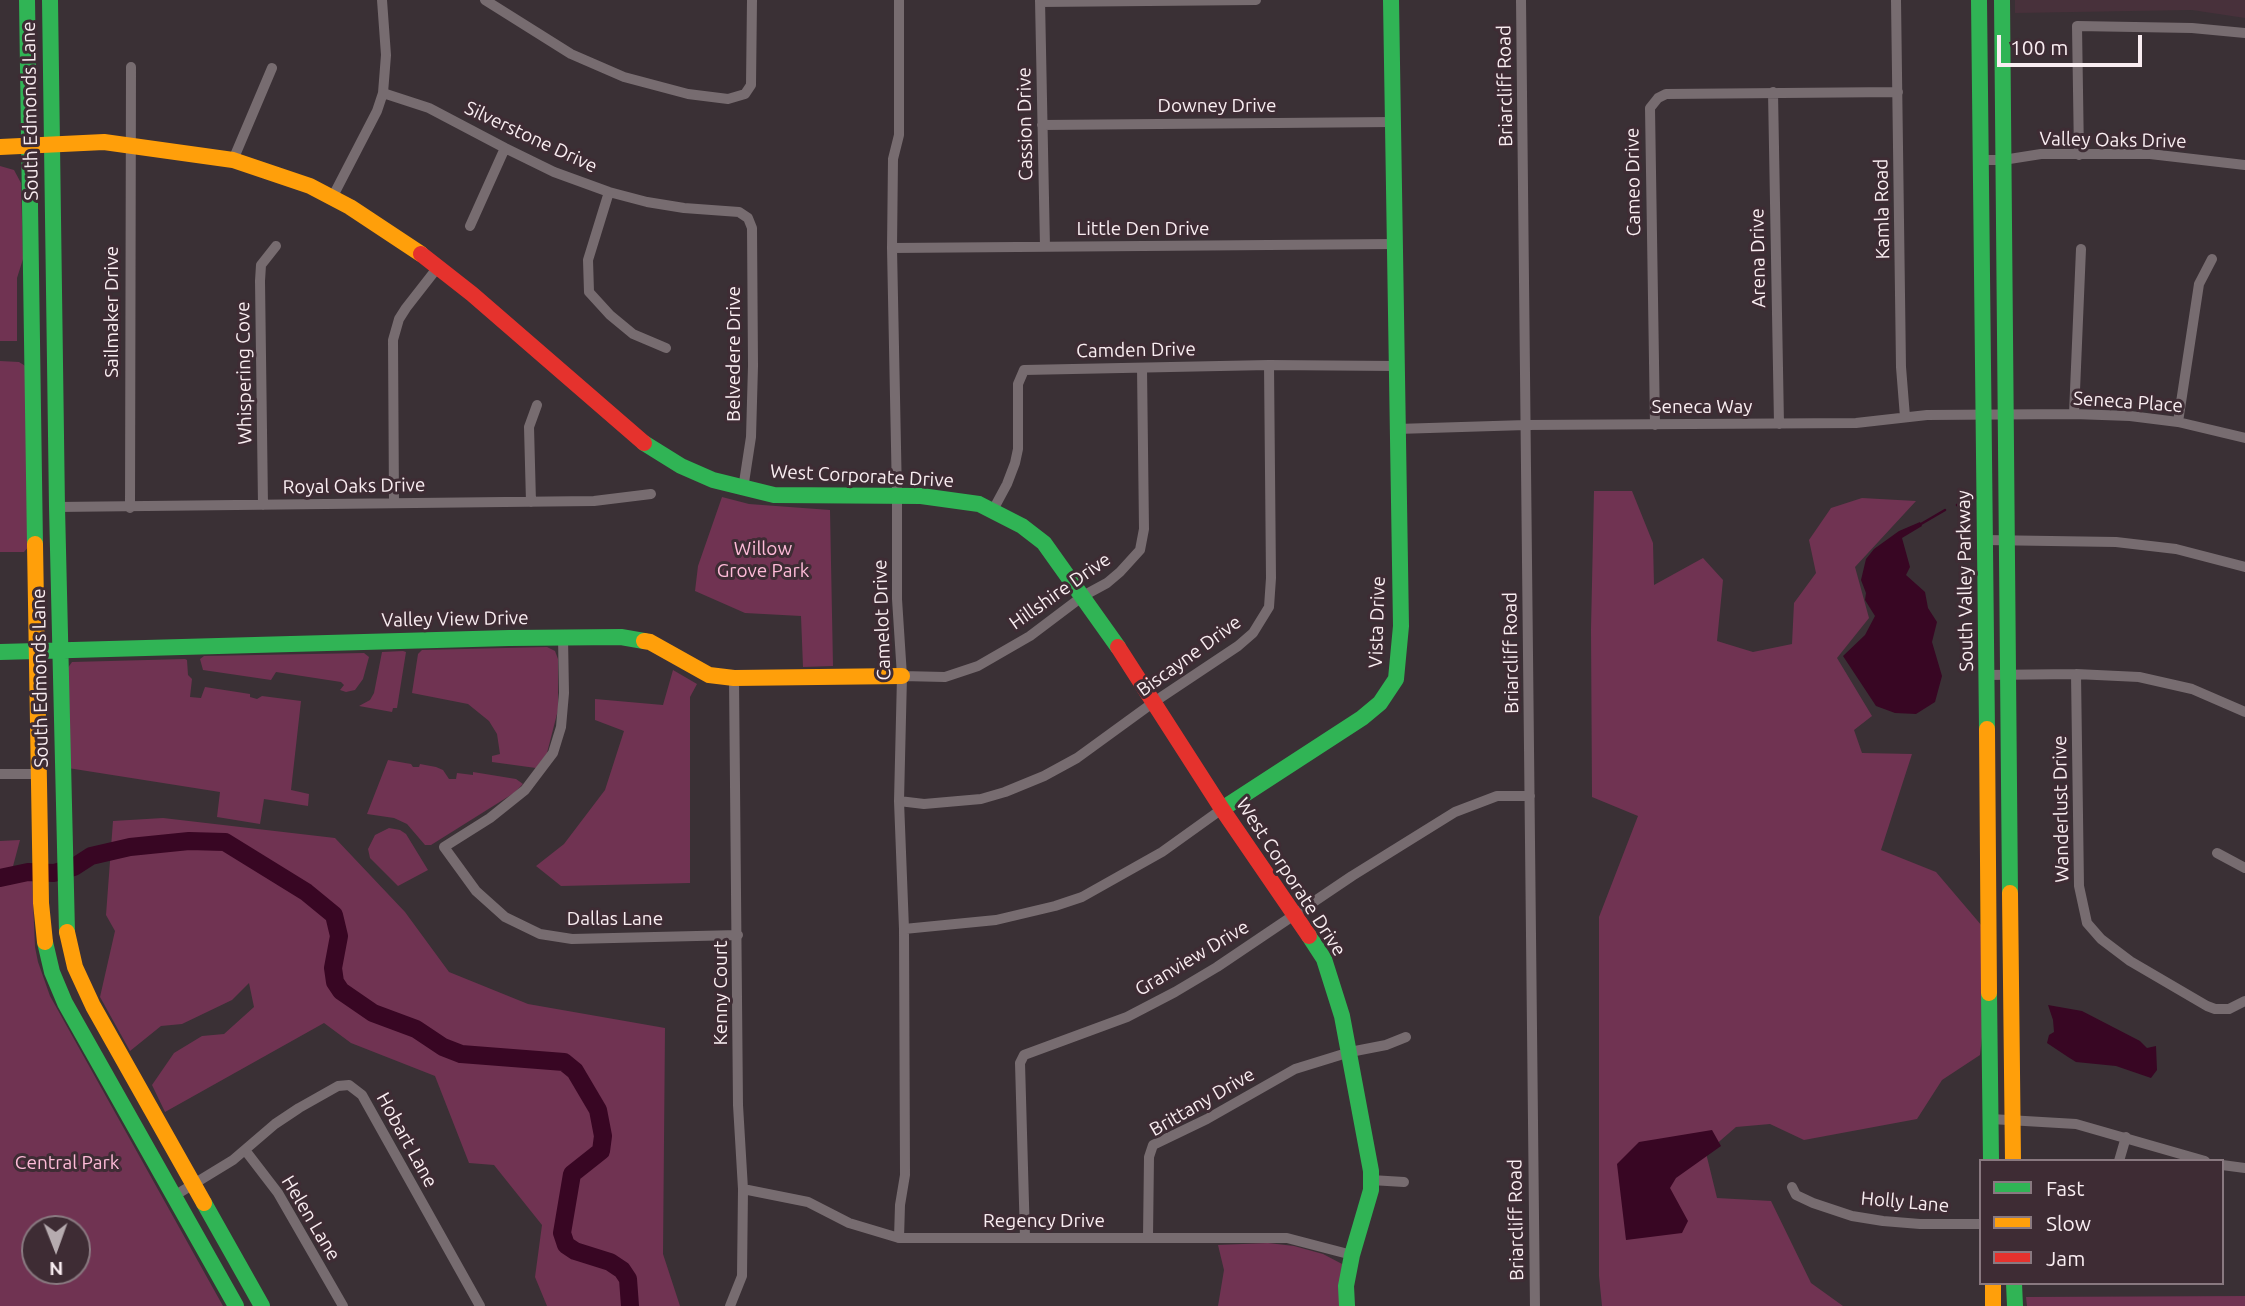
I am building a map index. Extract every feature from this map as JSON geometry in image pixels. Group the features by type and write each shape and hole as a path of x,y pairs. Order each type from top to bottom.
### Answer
{"main road":[{"name":"South Edmonds Lane","path":"27,0 41,903 49,962 65,1003 236,1306"},
{"name":"South Edmonds Lane","path":"50,0 54,349 67,937 80,978 93,1006 262,1306"},
{"name":"Vista Drive","path":"1222,809 1362,718 1380,704 1396,679 1401,626 1391,0"},
{"name":"South Valley Parkway","path":"1979,0 1991,1159"},
{"path":"2002,0 2014,1159"},
{"name":"West Corporate Drive","path":"0,147 130,144 233,160 290,178 381,226 438,267 651,449 702,475 743,489 774,495 921,496 979,504 1022,526 1044,543 1083,596 1324,959 1350,1052 1371,1180 1346,1286 1347,1306"},
{"path":"31,349 54,349"},
{"name":"Valley View Drive","path":"0,652 621,637 650,642 709,675 734,678 902,676"},
{"path":"1993,1285 1993,1306"},
{"path":"2014,1285 2014,1306"}],"street":[{"path":"332,198 377,111 383,93 386,47 382,0"},
{"path":"485,0 571,54 624,77 688,93 728,99 746,94 751,85 752,0"},
{"name":"Camelot Drive","path":"899,0 899,135 893,159 892,248 897,599 902,676 899,801 904,929 905,1175 900,1205 899,1238"},
{"path":"1040,1 1256,0"},
{"name":"Briarcliff Road","path":"1521,0 1535,1306"},
{"name":"Kamla Road","path":"1896,0 1901,367 1905,417"},
{"name":"Cassion Drive","path":"1040,1 1045,247"},
{"path":"2079,155 2077,26 2192,28 2245,33"},
{"name":"Sailmaker Drive","path":"130,508 131,67"},
{"path":"233,160 272,68"},
{"name":"Arena Drive","path":"1773,92 1779,424"},
{"name":"Cameo Drive","path":"1655,425 1650,107 1666,94 1898,92"},
{"name":"Silverstone Drive","path":"383,93 429,108 554,172 609,192 684,208 739,212 748,218"},
{"name":"Downey Drive","path":"1042,125 1393,122"},
{"path":"470,226 505,148"},
{"name":"Valley Oaks Drive","path":"1981,160 2003,160 2041,154 2150,154 2245,164"},
{"path":"609,192 588,260 589,292 632,334 666,348"},
{"name":"Belvedere Drive","path":"743,489 751,437 752,390 752,228 748,218"},
{"name":"Little Den Drive","path":"892,248 1394,244"},
{"name":"Whispering Cove","path":"263,505 261,265 276,246"},
{"path":"2074,414 2081,249"},
{"path":"2178,422 2199,284 2212,259"},
{"path":"394,503 393,340 399,319 438,267"},
{"name":"Camden Drive","path":"993,510 1015,463 1018,449 1018,384 1024,370 1269,365 1396,366"},
{"name":"Biscayne Drive","path":"899,801 924,804 955,803 993,796 1026,784 1077,758 1253,633 1269,607 1271,578 1269,365"},
{"name":"Hillshire Drive","path":"902,676 945,677 978,666 1030,636 1120,572 1140,550 1144,529 1142,368"},
{"path":"531,502 529,427 537,405"},
{"name":"Seneca Way","path":"1397,429 1526,425 1856,423 1905,417 2006,415"},
{"name":"Seneca Place","path":"2006,415 2130,416 2178,422 2245,438"},
{"name":"Royal Oaks Drive","path":"57,508 594,501 651,494"},
{"path":"1985,540 2116,542 2176,549 2245,568"},
{"name":"Dallas Lane","path":"564,637 561,727 553,753 525,790 490,818 444,847 476,891 505,916 540,934 572,939 738,934"},
{"path":"1986,675 2076,674 2139,677 2166,682 2216,698 2245,712"},
{"name":"Wanderlust Drive","path":"2076,674 2078,886 2087,923 2101,939 2130,961 2207,1006 2229,1009 2245,1001"},
{"name":"Kenny Court","path":"730,1306 742,1276 743,1189 738,1105 734,678"},
{"path":"0,774 40,774"},
{"name":"Granview Drive","path":"1025,1238 1020,1062 1024,1055 1127,1017 1163,998 1217,967 1294,914 1455,812 1497,796 1530,796"},
{"name":"Vista Drive","path":"904,929 996,920 1082,897 1162,852 1222,809"},
{"path":"2217,853 2245,868"},
{"path":"1350,1052 1386,1045 1406,1037"},
{"name":"Brittany Drive","path":"1148,1237 1149,1157 1153,1145 1218,1113 1294,1069 1350,1052"},
{"name":"Hobart Lane","path":"194,1184 233,1160 275,1124 299,1108 338,1086 349,1084 362,1095 480,1306"},
{"path":"1991,1119 2076,1124 2198,1159"},
{"path":"2120,1159 2126,1137"},
{"name":"Helen Lane","path":"245,1150 278,1193 342,1306"},
{"path":"2224,1165 2245,1168"},
{"path":"1371,1180 1404,1182"},
{"path":"174,1196 194,1184"},
{"name":"Holly Lane","path":"1792,1187 1796,1195 1852,1216 1884,1222 1979,1224"},
{"name":"Regency Drive","path":"743,1189 808,1202 849,1223 899,1238 1287,1238 1352,1255"}],"shaded area":[{"path":"2015,0 2245,0 2245,18 2192,10 2015,13"},
{"path":"1920,522 1922,526 1902,538 1910,567 1906,575 1925,592 1928,608 1937,622 1932,642 1942,676 1935,702 1916,714 1895,713 1876,706 1843,656 1865,635 1875,616 1865,600 1866,593 1861,580 1866,559 1874,549 1899,531"},
{"path":"2048,1005 2082,1011 2140,1041 2147,1048 2156,1046 2157,1070 2151,1078 2116,1066 2076,1062 2047,1043 2049,1035 2054,1032"},
{"path":"1712,1130 1721,1146 1676,1178 1670,1188 1688,1221 1682,1233 1626,1240 1617,1164 1639,1142"}],"green space":[{"path":"0,166 14,170 21,183 23,259 17,278 17,341 0,341"},
{"path":"0,361 19,362 27,367 29,546 24,552 0,552"},
{"path":"1594,491 1632,491 1653,543 1654,585 1703,558 1723,580 1717,641 1753,652 1792,644 1794,603 1816,573 1809,540 1831,508 1862,498 1916,501 1855,567 1869,618 1837,658 1872,716 1854,730 1862,753 1912,754 1881,850 1936,872 1982,926 1984,1020 1980,1055 1942,1080 1917,1119 1804,1140 1770,1124 1736,1127 1706,1153 1717,1198 1771,1201 1811,1283 1843,1306 1602,1306 1599,1276 1599,917 1638,816 1592,797"},
{"name":"Willow Grove Park","path":"722,497 749,504 830,510 833,666 803,667 801,616 745,613 695,591 698,566"},
{"path":"547,647 555,651 558,659 558,710 547,753 536,768 492,762 492,756 500,754 497,734 489,721 468,704 412,693 418,654 422,650"},
{"path":"382,652 406,652 397,708 393,708 392,712 359,706 370,700 374,693"},
{"path":"364,653 369,657 363,679 355,690 346,692 340,690 344,685 341,682 276,672 271,680 203,670 200,659 204,656"},
{"path":"185,659 188,675 192,679 190,697 201,698 205,687 250,694 250,697 257,699 262,696 301,701 291,790 309,794 308,806 264,799 260,824 217,817 220,792 68,768 67,669 72,662"},
{"path":"673,670 697,684 690,697 690,883 561,886 536,866 564,844 605,790 624,731 595,720 595,699 663,705"},
{"path":"388,760 411,764 413,767 419,767 420,764 436,767 443,770 449,779 456,779 457,773 473,775 473,772 516,779 523,784 514,793 431,845 425,845 407,824 394,818 367,814"},
{"path":"163,818 335,838 405,912 449,972 528,1004 665,1028 663,1254 680,1306 547,1306 535,1277 542,1225 494,1165 469,1163 435,1076 351,1043 324,1023 165,1112 152,1085 174,1053 202,1036 224,1034 254,1007 249,983 232,1000 182,1024 161,1026 130,1051 100,997 115,931 106,915 113,821"},
{"path":"389,828 406,834 428,870 398,886 370,858 368,849 375,835"},
{"name":"Central Park","path":"20,840 8,885 32,877 35,947 50,996 223,1306 0,1306 0,841"},
{"path":"1268,1243 1294,1246 1323,1254 1344,1265 1340,1306 1218,1306 1224,1270 1218,1245"},
{"path":"2245,1296 2245,1306 2027,1306 2026,1297"}],"waterway":[{"path":"1957,505 1971,495"},
{"path":"1921,524 1945,510"},
{"path":"0,878 28,872 54,873 74,867 91,856 130,847 189,841 225,842 306,892 334,915 339,936 333,968 335,982 341,991 373,1013 416,1029 443,1047 461,1054 564,1062 575,1071 598,1110 603,1136 601,1151 572,1174 562,1233 566,1245 575,1251 610,1262 622,1270 628,1279 630,1306"}],"traffic: fast":[{"path":"27,0 35,544"},
{"path":"50,0 57,507 67,932"},
{"path":"1222,809 1362,718 1380,703 1396,679 1401,626 1391,0"},
{"path":"1979,0 1987,729"},
{"path":"2002,0 2010,893"},
{"path":"644,443 681,466 713,480 774,495 921,496 979,504 1022,526 1044,543 1118,647"},
{"path":"0,652 509,638 621,637 644,641"},
{"path":"1309,936 1324,959 1342,1016 1371,1171 1371,1190 1346,1286 1347,1306"},
{"path":"45,942 52,972 65,1003 236,1306"},
{"path":"1989,993 1991,1159"},
{"path":"204,1203 262,1306"},
{"path":"2014,1285 2015,1306"}],"traffic: slow":[{"path":"0,147 104,142 233,160 310,186 350,207 421,254"},
{"path":"35,544 41,903 45,942"},
{"path":"644,641 709,675 734,678 902,676"},
{"path":"1987,729 1989,993"},
{"path":"2010,893 2013,1159"},
{"path":"67,932 75,967 93,1006 204,1203"},
{"path":"1993,1285 1993,1306"}],"traffic: jam":[{"path":"421,254 472,294 644,443"},
{"path":"1118,647 1222,809 1309,936"}]}
